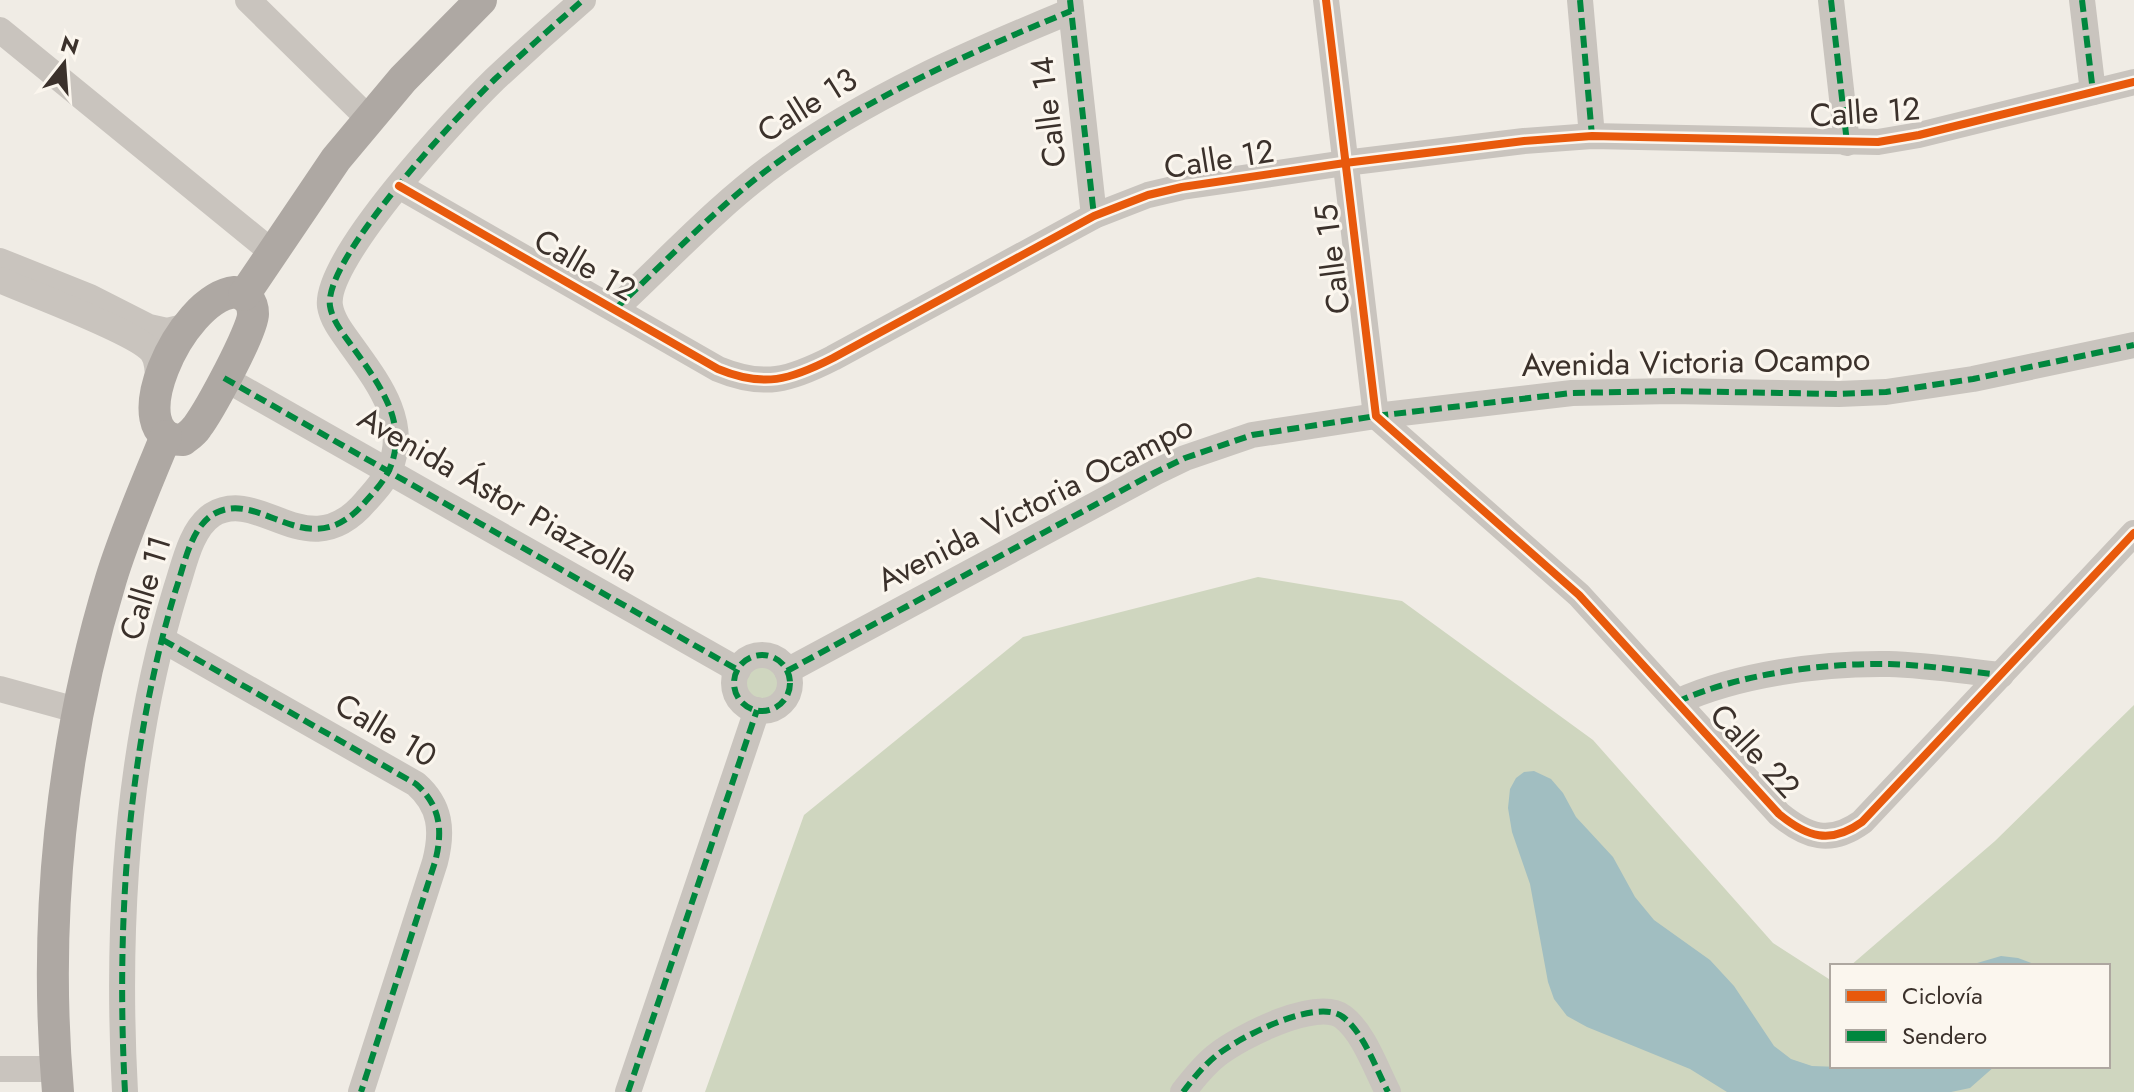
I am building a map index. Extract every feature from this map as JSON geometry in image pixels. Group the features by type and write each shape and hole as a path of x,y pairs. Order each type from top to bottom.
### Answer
{"main road":[{"path":"244,295 336,159 403,79 481,0"},
{"path":"235,292 244,295 252,304 253,322 198,427 183,440 166,436 160,430 155,411 158,382 169,353 184,327 207,305 220,296 235,292"},
{"path":"57,1080 57,872 64,804 80,711 112,578 166,436"}],"street":[{"path":"248,0 369,119"},
{"path":"389,471 395,453 394,418 376,381 333,317 329,302 331,288 344,260 399,186 492,82 583,0"},
{"name":"Calle 15","path":"1326,0 1376,416"},
{"path":"1580,0 1592,136"},
{"path":"1831,0 1847,143"},
{"path":"2082,0 2093,92"},
{"name":"Calle 14","path":"1070,5 1094,216"},
{"name":"Calle 13","path":"615,309 735,197 778,162 898,89 1070,5"},
{"path":"0,30 272,252"},
{"name":"Calle 12","path":"399,186 729,374 764,382 788,378 833,358 1094,216 1148,195 1182,187 1345,163 1524,141 1592,136 1878,142 1919,135 2134,82"},
{"path":"0,261 90,297 149,327 167,331 184,327"},
{"path":"0,280 91,318 146,346 156,360 158,382"},
{"name":"Avenida Victoria Ocampo","path":"787,671 1185,458 1252,435 1376,416 1572,393 1886,392 1973,379 2134,345"},
{"name":"Avenida Ástor Piazzolla","path":"224,378 738,670"},
{"name":"Calle 22","path":"1376,416 1550,567 1779,814 1805,831 1822,836 1837,836 1862,822 2134,533"},
{"name":"Calle 11","path":"125,1092 122,982 130,851 141,754 163,640 184,564 196,535 213,514 228,509 244,510 303,528 334,526 347,520 360,508 389,471"},
{"name":"Calle 10","path":"163,640 416,784 429,795 436,810 440,827 435,862 361,1092"},
{"path":"767,656 783,664 787,671 790,688 787,697 774,708 757,710 737,695 735,678 750,658 767,656"},
{"path":"1677,702 1738,680 1861,665 1903,665 2001,675"},
{"path":"0,689 80,711"},
{"path":"628,1092 757,710"},
{"path":"1183,1092 1215,1056 1240,1041 1293,1017 1327,1011 1341,1015 1353,1027 1388,1092"},
{"path":"0,1069 57,1080"}],"green space":[{"path":"1258,577 1402,601 1593,740 1773,943 1830,980 1830,1068 2110,1068 2110,964 1852,964 1995,841 2134,705 2134,1092 705,1092 804,815 1023,637"},
{"path":"763,664 777,669 782,683 777,697 763,702 749,697 744,683 749,669"}],"water":[{"path":"1534,771 1551,779 1576,817 1613,857 1635,897 1654,920 1710,960 1734,986 1774,1046 1791,1059 1830,1068 1993,1068 1970,1088 1951,1092 1727,1092 1690,1069 1567,1016 1554,999 1548,982 1530,884 1512,832 1508,808 1510,789 1524,772"},
{"path":"2001,956 2034,964 1974,964"}],"marked path":[{"path":"125,1092 124,902 136,775 159,650 189,549 204,522 212,515 230,509 248,510 304,528 324,528 345,520 383,481 395,450 393,417 379,385 333,316 330,306 334,284 370,223 425,154 495,79 583,0"},
{"path":"1070,0 1094,216"},
{"path":"1580,0 1592,136"},
{"path":"1831,0 1847,143"},
{"path":"2082,0 2093,92"},
{"path":"615,309 735,196 812,139 920,78 1071,11"},
{"path":"787,671 1156,472 1185,458 1252,435 1376,416 1572,393 1886,392 1973,379 2134,345"},
{"path":"224,378 738,670"},
{"path":"163,640 416,784 435,810 439,829 435,862 361,1092"},
{"path":"762,655 781,664 790,683 781,702 762,711 743,702 734,683 743,664 762,655"},
{"path":"1677,702 1753,677 1809,668 1903,665 2001,675"},
{"path":"628,1092 757,710"},
{"path":"1183,1092 1208,1063 1228,1047 1279,1022 1316,1012 1331,1012 1350,1024 1363,1042 1388,1092"}],"cycle path":[{"path":"1326,0 1376,416 1579,595 1789,822 1809,833 1829,836 1862,822 2134,533"},
{"path":"399,186 718,369 763,380 803,372 833,358 1094,216 1148,195 1182,187 1345,163 1524,141 1592,136 1878,142 1919,135 2134,82"}]}
